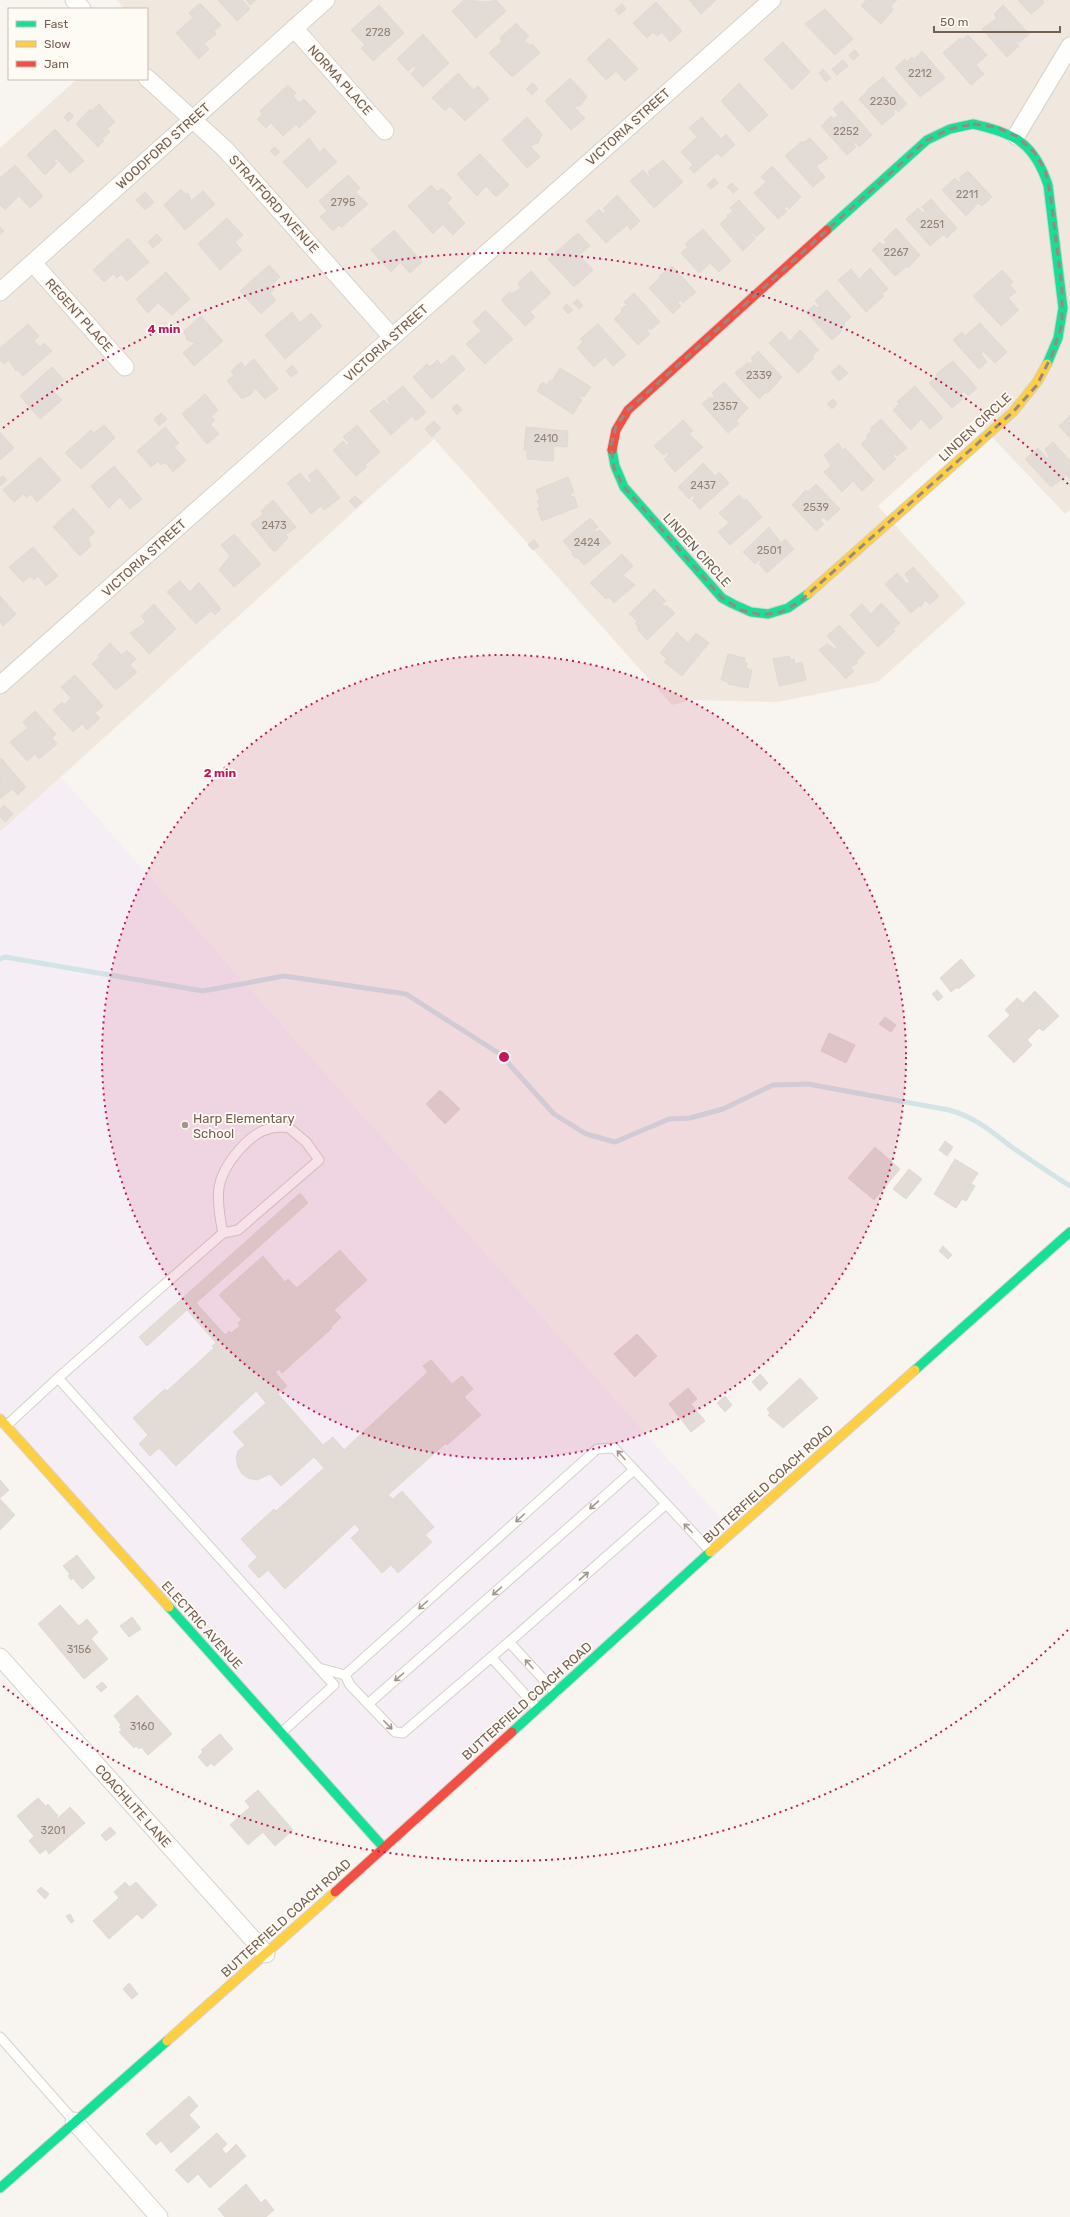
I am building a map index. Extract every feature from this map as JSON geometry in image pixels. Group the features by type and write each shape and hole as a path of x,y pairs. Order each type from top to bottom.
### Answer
{"street":[{"path":"74,0 81,8"},
{"name":"WOODFORD STREET","path":"0,292 326,0"},
{"name":"VICTORIA STREET","path":"0,685 772,0"},
{"name":"NORMA PLACE","path":"294,28 385,131"},
{"path":"1016,136 1070,46"},
{"name":"STRATFORD AVENUE","path":"148,79 224,149 392,337"},
{"name":"LINDEN CIRCLE","path":"973,124 996,127 1016,136 1034,152 1045,170 1050,192 1066,325 1036,385 1013,412 799,602 781,612 762,615 741,610 722,598 624,487 614,468 611,446 616,426 628,410 928,140 950,129 973,124"},
{"name":"REGENT PLACE","path":"33,263 125,367"},
{"name":"BUTTERFIELD COACH ROAD","path":"0,2188 74,2121 266,1954 711,1552 1070,1232"},
{"name":"ELECTRIC AVENUE","path":"3,1422 384,1848"},
{"name":"COACHLITE LANE","path":"0,1658 266,1954"},
{"path":"74,2121 159,2217"}],"lane":[{"path":"3,1422 58,1378 223,1233 238,1230 319,1160 306,1142 288,1127 271,1128 255,1135 226,1166 219,1187 219,1214 223,1233"},
{"path":"58,1378 334,1685 281,1733"},
{"path":"345,1675 598,1449 614,1448 665,1505 711,1552"},
{"path":"368,1704 634,1470"},
{"path":"319,1668 345,1675 350,1685 395,1732 403,1733 665,1505"},
{"path":"509,1642 556,1693"},
{"path":"492,1657 538,1709"},
{"path":"0,2037 74,2121"}],"highlighted area":[{"path":"973,124 996,127 1016,136 1034,152 1045,170 1050,192 1062,289 1062,324 1052,355 1037,385 1013,412 799,602 781,612 762,615 741,610 722,598 624,487 614,468 611,446 616,426 628,410 927,140 950,129"}],"shaded area":[{"path":"117,0 1070,0 1070,510 1065,514 975,419 878,506 966,603 878,682 778,702 691,700 672,705 434,439 0,832 0,148 76,80 148,80 148,8 123,8"},
{"name":"Harp Elementary School","path":"61,777 733,1532 384,1848 0,1419 0,832"}],"building":[{"path":"218,0 242,0 250,9 237,21"},
{"path":"246,0 256,0 250,5"},
{"path":"464,0 489,2 496,0 506,11 476,38 452,11"},
{"path":"689,0 716,0 701,14"},
{"path":"866,0 897,0 891,6 893,10 881,24 861,6"},
{"path":"1018,0 1042,0 1044,3 1031,14"},
{"path":"656,2 682,31 670,42 662,32 657,36 653,32 647,38 633,23"},
{"path":"200,3 221,25 214,31 216,34 204,44 209,49 199,59 176,33 193,18 189,13"},
{"path":"622,4 626,9 619,15 615,10"},
{"path":"379,5 404,33 373,61 361,48 365,45 351,30"},
{"path":"1003,5 1029,34 1019,43 1017,41 1015,42 1019,46 1007,57 982,29 997,18 994,14"},
{"path":"825,9 853,39 835,55 805,24"},
{"path":"516,23 529,36 524,40 530,46 532,44 540,53 512,77 489,53 502,41 500,38"},
{"path":"423,34 449,63 423,87 411,74 416,68 414,66 408,71 397,59"},
{"path":"968,35 987,55 976,65 984,74 971,85 943,53 960,38 962,40"},
{"path":"609,38 638,69 625,81 616,71 606,80 587,59"},
{"path":"783,42 810,72 792,90 764,59"},
{"path":"855,50 859,55 853,60 849,55"},
{"path":"922,51 945,78 920,97 895,68 905,59 907,62 912,57 914,59"},
{"path":"843,60 848,66 837,75 832,69"},
{"path":"823,69 831,78 826,82 819,73"},
{"path":"458,73 473,90 478,86 489,99 465,121 450,106 445,111 432,98"},
{"path":"883,77 907,104 898,112 896,109 893,112 895,114 882,125 859,99"},
{"path":"570,78 587,96 581,105 574,107 585,118 571,130 545,101"},
{"path":"533,83 538,89 532,95 526,89"},
{"path":"739,83 768,115 749,132 721,101"},
{"path":"288,85 296,93 293,96 299,103 304,99 316,112 299,128 296,124 283,136 271,123 266,128 257,119 262,114 260,111"},
{"path":"842,101 872,135 859,147 855,142 853,143 856,147 847,155 821,126 831,116 834,119 838,115 833,109"},
{"path":"99,104 115,122 107,129 110,132 102,139 104,141 98,147 76,124 90,109 92,111"},
{"path":"69,112 74,116 68,122 64,117"},
{"path":"527,117 542,134 538,143 530,146 540,157 527,168 502,140"},
{"path":"702,117 721,139 726,134 735,145 721,157 717,153 694,173 689,168 693,165 681,152 697,137 689,128"},
{"path":"55,129 84,161 70,173 56,158 54,160 57,163 45,175 27,155"},
{"path":"309,138 320,153 324,148 337,162 307,188 283,162"},
{"path":"810,138 828,158 816,166 825,177 813,187 785,156 802,141 803,143"},
{"path":"275,147 280,152 275,156 270,151"},
{"path":"480,154 509,185 496,197 486,186 477,196 457,174"},
{"path":"663,160 683,182 654,208 630,181 643,170 649,177 650,175 648,172"},
{"path":"15,165 43,196 30,208 19,196 5,210 0,205 0,178"},
{"path":"772,166 801,197 789,209 787,206 784,209 787,211 778,219 754,193 766,182 761,177"},
{"path":"968,171 992,197 982,206 978,203 966,216 942,190 955,178 959,183 961,180 959,178"},
{"path":"348,175 360,188 355,192 368,204 342,227 339,225 333,231 320,217 327,211 319,201"},
{"path":"714,178 718,183 711,189 707,185"},
{"path":"732,183 738,189 733,193 727,187"},
{"path":"431,185 437,192 442,188 452,198 447,203 465,223 453,235 443,224 433,234 408,206"},
{"path":"181,189 184,193 189,194 191,201 203,191 215,204 185,230 164,205"},
{"path":"145,192 154,202 145,210 136,200"},
{"path":"617,195 640,221 631,230 627,225 606,243 586,221 599,209 603,214 606,212 603,209"},
{"path":"931,199 957,228 947,238 944,234 930,246 906,219 918,208 923,213 925,211 922,207"},
{"path":"739,200 765,229 756,237 753,233 751,234 755,239 743,251 720,224 728,217 727,215 733,212 730,208"},
{"path":"227,218 243,235 235,242 242,250 220,270 198,244"},
{"path":"0,227 4,231 0,235"},
{"path":"896,228 920,255 908,268 907,266 895,276 872,250 880,242 883,245 886,242 884,240"},
{"path":"703,229 731,261 719,272 710,263 699,273 681,253 688,247 685,244"},
{"path":"394,230 422,262 410,273 400,262 391,272 371,250"},
{"path":"578,233 590,246 579,255 593,270 574,287 548,259"},
{"path":"157,234 162,240 153,248 148,242"},
{"path":"128,238 149,262 127,281 121,274 117,278 113,274 104,282 93,270"},
{"path":"269,265 280,277 271,286 274,290 270,293 276,300 261,314 240,291"},
{"path":"672,266 696,292 683,303 681,300 678,303 681,306 673,314 649,288 661,277 659,276"},
{"path":"870,268 888,289 882,294 884,296 866,312 838,280 851,269 859,279"},
{"path":"1002,270 1013,282 1010,285 1016,292 1008,298 1019,310 1001,326 973,296"},
{"path":"531,271 551,293 530,312 535,317 525,326 501,300 510,292 511,294 521,288 518,283"},
{"path":"166,272 190,299 172,315 158,303 148,313 136,299"},
{"path":"827,290 851,317 840,329 842,331 832,340 806,312 814,305 817,308 820,306 815,301"},
{"path":"634,293 660,322 651,330 649,328 647,330 650,334 638,345 614,319 622,311 621,309 628,306 624,302"},
{"path":"577,299 583,306 579,309 573,303"},
{"path":"567,304 573,310 568,314 563,308"},
{"path":"485,310 513,339 485,364 466,344 481,331 473,322"},
{"path":"292,312 300,323 311,313 322,326 285,359 265,335"},
{"path":"201,316 223,341 194,366 183,353 195,343 187,340 184,331"},
{"path":"980,323 1007,352 995,363 983,351 981,354 987,362 979,369 953,340 962,332 966,337 967,334"},
{"path":"28,324 39,336 34,341 40,347 44,343 52,351 23,376 17,370 16,371 9,360 4,364 0,360 0,348"},
{"path":"598,324 626,355 613,366 605,357 594,367 577,348 583,342 580,339"},
{"path":"800,330 819,350 812,356 814,358 798,373 769,343 781,331 790,341"},
{"path":"758,351 782,377 768,393 766,392 759,399 735,373 748,362 750,364 753,361 751,358"},
{"path":"453,355 465,369 432,399 413,377 427,364 430,367 437,360 441,365"},
{"path":"254,359 278,389 265,399 255,388 251,394 242,399 227,381 234,375 231,371 241,362 245,367"},
{"path":"953,361 977,388 968,396 964,391 961,394 965,397 952,408 929,383 937,376 936,374"},
{"path":"292,365 298,372 291,377 286,371"},
{"path":"840,365 848,373 839,381 831,372"},
{"path":"52,367 64,380 52,390 62,400 40,419 20,396"},
{"path":"560,368 591,387 584,397 581,395 580,398 582,400 573,414 537,391 542,382 547,385 550,380 552,381"},
{"path":"724,382 748,408 736,421 739,424 728,433 702,404 710,397 711,399 715,396 712,393"},
{"path":"403,386 426,412 416,421 412,416 391,435 370,411 384,400 388,405 390,403 387,399"},
{"path":"915,386 943,418 930,429 921,419 911,430 893,410 899,404 897,402"},
{"path":"205,394 218,410 211,416 215,420 210,424 219,434 207,444 182,414"},
{"path":"833,399 837,403 832,409 827,404"},
{"path":"457,404 462,410 457,415 452,408"},
{"path":"161,413 167,419 159,426 154,419"},
{"path":"1070,415 1070,438 1059,426"},
{"path":"881,419 907,448 897,456 895,454 893,456 896,459 884,470 861,444 868,438 866,436 871,431 873,433 870,429"},
{"path":"683,420 693,431 689,434 703,447 675,472 664,459 669,454 667,452 663,455 654,446"},
{"path":"434,421 441,428 432,437 425,429"},
{"path":"104,425 115,438 81,469 65,453 91,430 94,433"},
{"path":"357,425 380,452 365,465 367,467 356,476 333,450 343,441 347,446 349,443 343,437"},
{"path":"165,427 179,443 174,447 186,460 173,472 165,462 161,465 158,461 151,467 137,451"},
{"path":"526,427 568,431 567,447 554,446 553,461 527,459 527,450 524,450"},
{"path":"0,432 14,448 0,460"},
{"path":"1053,442 1070,461 1070,479 1065,474 1065,477 1051,487 1025,459 1038,448 1048,459 1049,457 1045,449"},
{"path":"838,443 843,450 845,448 874,480 862,491 853,481 842,492 824,472 831,466 824,455"},
{"path":"40,457 61,480 37,502 31,494 27,498 23,494 14,502 3,490"},
{"path":"703,463 715,476 719,472 729,483 700,509 692,500 695,498 692,495 689,499 678,487"},
{"path":"114,466 142,499 130,509 120,497 109,508 91,486"},
{"path":"317,469 340,498 324,510 321,506 311,514 287,483 300,473 309,483 312,481 308,476"},
{"path":"3,476 7,480 0,486 0,478"},
{"path":"568,477 574,492 570,494 571,497 574,496 578,507 542,521 537,508 540,507 537,501 540,500 536,490"},
{"path":"816,484 840,509 827,521 823,517 820,520 824,524 816,531 792,505 806,490 808,492"},
{"path":"739,495 744,501 746,499 762,517 730,545 718,532 729,523 719,513"},
{"path":"355,496 362,502 356,508 349,501"},
{"path":"273,500 296,527 286,535 288,538 276,551 273,551 251,524 263,514 261,511"},
{"path":"73,508 95,532 88,538 91,546 80,556 53,527"},
{"path":"590,518 598,527 594,530 596,532 600,530 611,543 584,565 577,557 575,558 572,554 573,553 563,541"},
{"path":"769,527 781,543 785,539 794,549 767,573 759,564 761,562 759,560 755,564 743,552"},
{"path":"234,534 261,564 234,587 219,570 230,556 221,545"},
{"path":"534,540 539,546 533,550 528,545"},
{"path":"33,547 58,576 46,586 38,576 34,580 30,576 23,582 9,567"},
{"path":"622,554 633,566 623,575 635,585 614,603 609,597 606,599 590,583"},
{"path":"913,567 939,596 930,604 925,600 921,607 920,605 911,613 885,584 897,573 907,584 910,582 905,574"},
{"path":"180,581 190,592 199,582 221,609 215,615 211,611 196,624 167,592"},
{"path":"654,589 666,601 662,604 664,607 666,605 675,613 647,640 637,629 641,625 638,627 635,623 637,621 629,614"},
{"path":"0,596 16,614 3,626 0,622"},
{"path":"881,603 900,623 893,629 895,631 878,647 850,615 862,604 871,614"},
{"path":"154,604 176,629 149,654 130,633 146,622 141,616"},
{"path":"839,625 865,653 856,661 858,663 850,667 854,671 846,679 819,650 827,644 835,649 837,647 827,636"},
{"path":"677,632 688,643 696,633 709,643 682,676 664,662 667,659 660,653"},
{"path":"110,643 122,655 127,650 136,659 130,665 137,672 116,690 92,664 100,657 98,655"},
{"path":"728,654 745,658 744,662 747,663 746,668 752,670 748,688 728,684 728,682 721,680"},
{"path":"789,656 791,660 794,659 795,664 802,662 806,680 779,686 773,659"},
{"path":"75,675 103,706 95,713 100,718 87,730 82,724 73,732 53,710 62,702 64,705 71,698 61,687"},
{"path":"35,711 56,734 52,738 57,744 39,759 35,754 27,761 10,742 28,728 23,722"},
{"path":"1,758 26,787 18,795 12,789 0,799"},
{"path":"4,805 13,814 5,822 0,817 0,809"},
{"path":"961,959 975,976 958,989 957,987 951,992 940,978"},
{"path":"937,990 943,997 938,1001 932,994"},
{"path":"1035,991 1059,1016 1043,1031 1039,1028 1027,1040 1032,1045 1014,1063 988,1036 1010,1015 1005,1010 1017,998 1023,1003"},
{"path":"885,1017 896,1025 891,1032 879,1024"},
{"path":"829,1033 855,1045 846,1063 821,1051"},
{"path":"440,1090 460,1109 445,1124 426,1104"},
{"path":"945,1141 953,1147 947,1156 939,1150"},
{"path":"875,1147 900,1169 874,1200 848,1178"},
{"path":"955,1159 978,1173 971,1184 975,1186 966,1201 962,1199 956,1208 934,1194"},
{"path":"909,1169 922,1179 906,1199 893,1189"},
{"path":"300,1193 308,1203 196,1303 225,1335 229,1331 231,1333 240,1326 238,1323 242,1320 219,1295 263,1256 285,1282 288,1279 297,1288 340,1250 367,1280 334,1310 341,1317 331,1327 332,1328 282,1373 279,1369 275,1372 287,1386 278,1394 323,1445 333,1437 344,1450 428,1372 423,1366 431,1360 452,1384 462,1376 473,1389 464,1397 481,1415 447,1445 446,1443 388,1495 393,1499 402,1491 434,1527 425,1535 432,1542 398,1573 391,1565 382,1573 351,1538 360,1530 355,1524 285,1589 268,1570 259,1578 248,1566 257,1557 241,1539 274,1509 276,1511 324,1468 314,1457 281,1486 270,1474 257,1480 248,1478 242,1474 238,1467 236,1458 238,1451 245,1445 233,1432 266,1403 256,1391 176,1466 159,1448 150,1456 139,1444 148,1435 133,1418 165,1389 167,1391 214,1348 212,1346 216,1343 187,1310 147,1346 139,1337"},
{"path":"943,1246 952,1255 948,1259 939,1251"},
{"path":"637,1334 657,1356 635,1377 614,1354"},
{"path":"760,1374 768,1383 760,1391 752,1382"},
{"path":"800,1378 818,1398 783,1428 768,1415 770,1413 767,1409"},
{"path":"688,1388 697,1399 691,1404 705,1421 691,1432 669,1404"},
{"path":"725,1396 732,1405 725,1412 717,1403"},
{"path":"0,1480 9,1490 0,1498"},
{"path":"0,1499 15,1515 0,1530"},
{"path":"77,1555 95,1578 82,1589 73,1578 71,1580 68,1576 70,1574 63,1566"},
{"path":"60,1605 79,1626 87,1619 98,1632 91,1639 108,1659 84,1679 38,1624"},
{"path":"132,1617 141,1629 129,1637 120,1626"},
{"path":"102,1682 107,1687 101,1692 96,1687"},
{"path":"137,1695 172,1734 148,1755 141,1747 139,1749 136,1746 134,1748 119,1732 122,1730 119,1727 121,1725 114,1716"},
{"path":"220,1734 233,1749 214,1766 211,1763 207,1767 198,1757 203,1752 201,1750"},
{"path":"258,1790 293,1830 275,1846 263,1832 248,1845 230,1825 250,1807 245,1801"},
{"path":"38,1798 46,1806 48,1804 58,1816 56,1818 57,1819 70,1807 85,1823 49,1854 46,1849 40,1854 29,1841 34,1836 17,1816"},
{"path":"110,1827 116,1833 106,1841 101,1835"},
{"path":"125,1882 130,1887 136,1882 157,1905 142,1919 137,1914 109,1939 93,1921 119,1898 114,1892"},
{"path":"41,1887 49,1894 45,1899 37,1891"},
{"path":"70,1914 74,1921 71,1923 66,1916"},
{"path":"129,1983 138,1994 132,1999 123,1989"},
{"path":"189,2096 198,2106 189,2115 200,2127 171,2153 161,2141 156,2145 146,2134"},
{"path":"217,2133 227,2144 222,2149 226,2154 236,2144 246,2156 210,2188 198,2174 188,2183 175,2170"},
{"path":"246,2184 261,2203 265,2199 274,2210 266,2217 225,2217 218,2209"}],"waterway":[{"path":"0,959 5,957 203,991 284,976 406,994 500,1054 554,1114 586,1134 615,1142 669,1119 690,1118 723,1109 773,1085 808,1084 949,1110 958,1113 983,1126 1070,1186"}],"traffic: fast":[{"path":"973,124 1000,131 1021,142 1036,159 1048,185 1063,308 1058,338 1047,364"},
{"path":"827,230 927,140 950,129 973,124"},
{"path":"612,450 615,466 624,487 722,598 751,612 768,614 788,608 808,594"},
{"path":"915,1370 1070,1232"},
{"path":"512,1732 710,1552"},
{"path":"169,1607 384,1848"},
{"path":"0,2188 167,2041"}],"traffic: slow":[{"path":"808,594 1013,412 1037,382 1047,364"},
{"path":"710,1552 915,1370"},
{"path":"0,1419 169,1607"},
{"path":"167,2041 335,1892"}],"traffic: jam":[{"path":"612,450 616,430 628,410 827,230"},
{"path":"335,1892 512,1732"}],"place":[{"name":"Harp Elementary School","path":"185,1125"}]}
